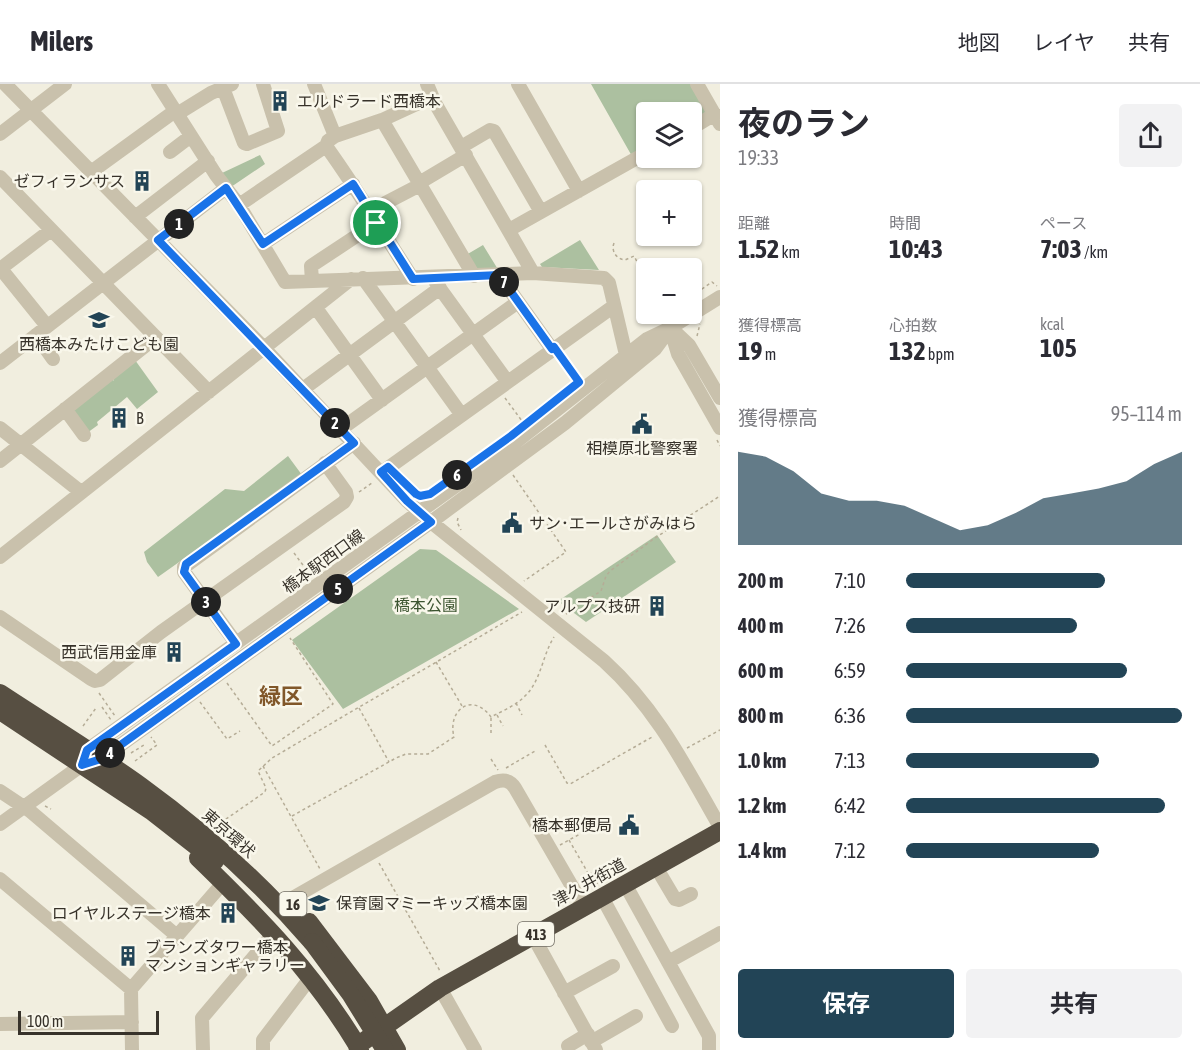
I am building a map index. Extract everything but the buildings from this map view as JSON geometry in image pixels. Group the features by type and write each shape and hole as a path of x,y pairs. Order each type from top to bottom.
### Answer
{"highway":[{"name":"東京環状","path":"0,693 90,758 172,810 250,877 283,910 307,946 342,1001 363,1049"},
{"name":"東京環状","path":"0,711 90,758 242,885 307,946 351,995 385,1050"},
{"name":"16","path":"172,810 198,822 229,845 288,900 318,932 345,968 397,1050"},
{"name":"津久井街道","path":"363,1049 441,982 533,936 584,908 599,893 625,884 720,829"},
{"name":"16","path":"184,837 189,850 274,933 311,977 363,1049"}],"street":[{"path":"5,84 303,388 354,443 379,476 431,522 571,633 629,685 664,729 720,829"},
{"path":"0,134 65,84"},
{"path":"158,84 239,205 285,282 357,278 413,279 436,283 474,276 533,273 604,278 609,283 626,355"},
{"path":"91,172 176,112 228,86 246,144 278,131 263,84"},
{"path":"314,84 331,141 353,184 413,279"},
{"path":"518,84 579,191"},
{"path":"697,84 717,119 702,124"},
{"path":"239,205 331,141 382,120 429,90 533,273"},
{"path":"382,120 474,276"},
{"path":"312,281 311,266 490,130 494,131 541,212"},
{"path":"170,152 191,136"},
{"path":"509,230 636,159"},
{"path":"135,217 208,161"},
{"path":"0,177 209,392"},
{"path":"263,244 353,184"},
{"path":"0,363 226,188"},
{"path":"47,326 0,269 51,230"},
{"path":"499,275 553,348"},
{"path":"0,556 264,348 357,278"},
{"path":"357,278 395,321 461,414"},
{"path":"303,388 395,321 436,283"},
{"path":"436,283 473,334 504,387"},
{"name":"橋本駅西口線","path":"0,824 90,758 236,644 556,412 646,339 670,328 720,297"},
{"path":"341,429 518,302"},
{"path":"379,476 461,414 504,387 553,348 614,306"},
{"path":"316,308 382,400"},
{"path":"670,328 689,345 720,398"},
{"path":"670,328 678,354 717,432"},
{"name":"橋本駅西口線","path":"90,758 196,696 431,522 594,400 655,349 670,328"},
{"path":"36,335 53,358"},
{"path":"0,461 155,338"},
{"path":"65,409 84,435"},
{"path":"0,428 81,492"},
{"path":"236,644 184,572 186,564 354,443"},
{"path":"0,617 95,681 100,680 161,632 334,509 347,497 346,492 325,463"},
{"path":"288,900 495,782 504,780 515,788 584,908"},
{"path":"0,790 177,936"},
{"path":"656,867 675,899 679,900 691,894"},
{"path":"0,879 131,988"},
{"path":"132,1050 131,988 223,883"},
{"path":"625,884 713,1039"},
{"path":"599,893 672,1026"},
{"path":"203,1050 202,1018 274,933"},
{"path":"668,962 720,933"},
{"path":"533,936 592,1042"},
{"path":"564,993 613,966"},
{"path":"263,1050 263,1040 311,977"},
{"path":"441,982 459,1033 475,1050"},
{"path":"567,1046 592,1042 636,1016"},
{"path":"0,1023 132,1022"}],"path":[{"path":"614,243 613,250 616,256 625,260 633,256 636,261"},
{"path":"702,289 713,282 720,289"},
{"path":"553,348 579,382"},
{"path":"504,387 525,426"},
{"path":"717,432 720,446"},
{"path":"513,474 566,552 524,582"},
{"path":"347,497 356,495 379,476"},
{"path":"564,615 601,591 610,571 655,538 720,496"},
{"path":"458,516 457,522 460,530"},
{"path":"292,549 313,579"},
{"path":"215,826 265,792 266,788 258,771 263,765 525,609"},
{"path":"491,717 526,695 533,685 556,634"},
{"path":"225,680 272,746 333,704 287,635"},
{"path":"436,662 462,707"},
{"path":"96,689 117,720"},
{"path":"196,696 227,739 240,731"},
{"path":"516,703 522,715"},
{"path":"456,741 452,722 456,712 462,707 480,706 491,717 491,733"},
{"path":"102,707 111,720"},
{"path":"359,707 389,762"},
{"path":"83,726 96,708"},
{"path":"497,714 503,726"},
{"path":"687,748 720,730"},
{"path":"545,746 567,783 572,784 656,735"},
{"path":"135,761 157,745 151,737"},
{"path":"292,816 403,755 428,754 454,737"},
{"path":"131,753 144,745"},
{"path":"506,768 536,751"},
{"path":"491,759 498,771"},
{"path":"263,765 321,871"},
{"path":"42,803 51,809"},
{"path":"572,819 580,830"},
{"path":"569,833 572,838"},
{"path":"560,845 580,834"},
{"path":"569,840 588,873 584,887"},
{"path":"377,860 441,982"},
{"path":"588,873 601,872"},
{"path":"597,874 599,893"}],"green space":[{"path":"591,84 693,84 710,114 702,118 702,102 636,102 636,156 633,158"},
{"path":"260,155 265,164 231,187 222,173"},
{"path":"580,240 599,270 542,267 540,264"},
{"path":"483,245 499,271 480,272 466,255"},
{"path":"135,360 158,392 137,409 127,397 87,433 73,409 112,379 114,381 113,378"},
{"path":"288,456 302,475 158,577 147,562 144,552 225,489 244,491"},
{"path":"657,535 676,562 586,622 558,601"},
{"name":"橋本公園","path":"420,549 436,550 519,609 343,709 292,640"}],"place":[{"name":"エルドラード西橋本","path":"280,101"},
{"name":"ゼフィランサス","path":"142,181"},
{"name":"西橋本みたけこども園","path":"99,320"},
{"name":"B","path":"119,418"},
{"name":"相模原北警察署","path":"642,424"},
{"name":"サン･エールさがみはら","path":"512,523"},
{"name":"アルプス技研","path":"657,606"},
{"name":"西武信用金庫","path":"174,652"},
{"name":"橋本郵便局","path":"629,825"},
{"name":"保育園マミーキッズ橋本園","path":"319,903"},
{"name":"ロイヤルステージ橋本","path":"228,913"},
{"name":"ブランズタワー橋本 マンションギャラリー","path":"128,956"}],"district":[{"name":"緑区","path":"281,696"}],"route":[{"path":"353,184 376,223 413,279 499,275 552,349 554,347 579,382 511,436 430,494 420,496 416,494 407,488 388,467 381,472 407,501 431,522 101,759 82,765 87,750 236,644 184,572 186,564 354,443 158,240 226,188 263,244 353,184"}]}
